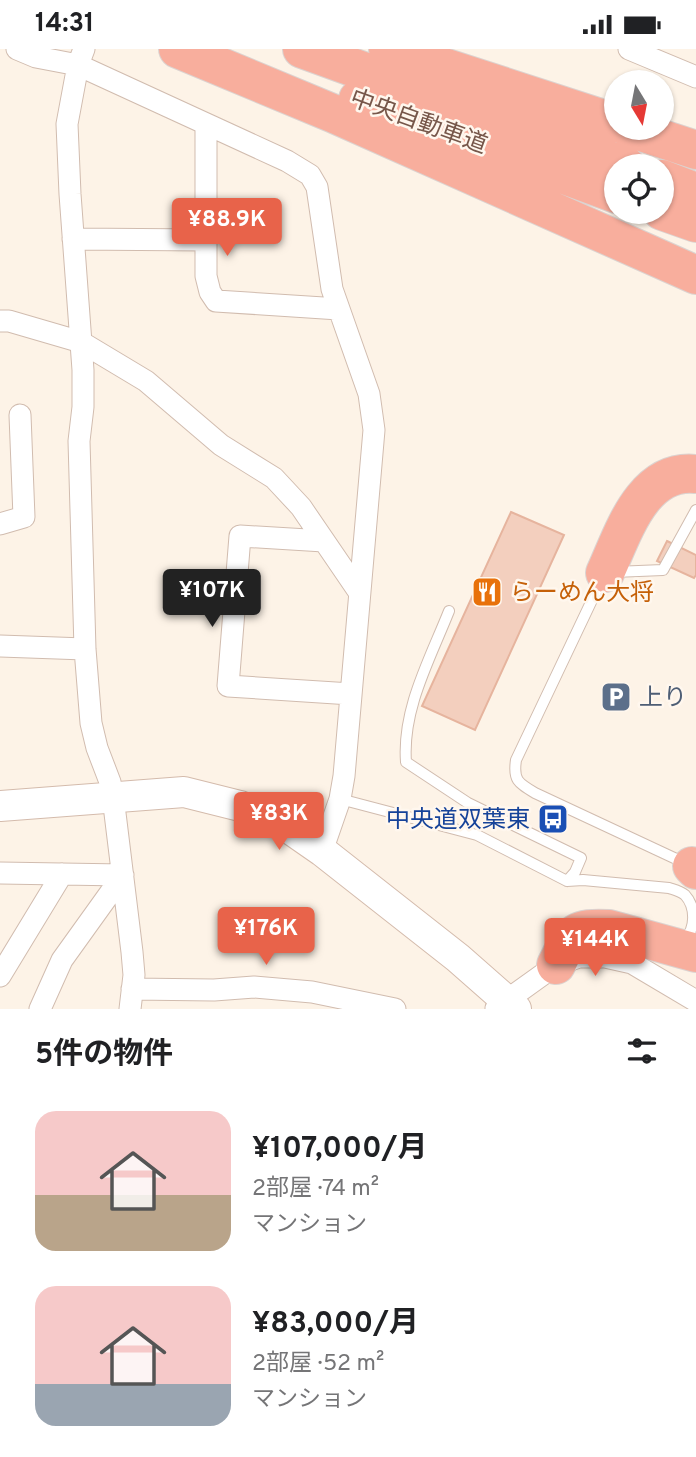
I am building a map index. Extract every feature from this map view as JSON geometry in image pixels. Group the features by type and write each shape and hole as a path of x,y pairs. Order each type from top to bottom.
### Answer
{"highway":[{"path":"178,49 332,113 696,275"},
{"name":"中央自動車道","path":"223,49 604,190"},
{"name":"中央自動車道","path":"302,49 604,158"},
{"path":"388,49 604,120"},
{"path":"666,140 696,150"},
{"path":"674,184 696,192"},
{"path":"674,215 696,223"},
{"path":"605,573 628,523 650,489 665,479 684,473 696,474"},
{"path":"556,965 569,938 580,930 595,928 609,929 682,949"}],"street":[{"path":"17,49 36,57 82,56 206,125 287,161 310,175 317,187 332,289 369,394 374,430 344,776 340,799 322,851"},
{"path":"629,49 696,77"},
{"path":"82,56 67,124 81,342 83,407 79,441 85,649 91,723 113,797 132,952 134,975 131,999 254,987 312,992 395,1009"},
{"path":"206,125 206,276 210,292 216,301 339,309"},
{"path":"73,240 206,240"},
{"path":"0,321 9,321 81,342 146,381 221,445 274,478 300,507 359,592"},
{"path":"0,524 24,517 20,415"},
{"path":"324,541 240,536 228,686 351,694"},
{"path":"0,646 85,649"},
{"path":"0,806 184,792 240,806 286,826 322,851 458,958 505,1006 556,965 579,957 605,957 632,963 696,1001"},
{"path":"0,873 123,875"},
{"path":"0,976 62,874"},
{"path":"40,1009 62,960 123,875"}],"lane":[{"path":"695,868 535,793 519,784 514,772 516,760 605,573 663,570 696,510"},
{"path":"449,611 411,708 405,747 406,762 468,803 581,858 575,872 567,881"},
{"path":"340,799 477,835 567,881 583,880 679,891 686,896 694,911 694,928 683,941 682,949"}],"building":[{"path":"511,512 564,535 475,730 422,706"},
{"path":"667,541 696,555 694,578 657,561"}],"place":[{"name":"らーめん大将","path":"487,592"},
{"name":"上り","path":"616,697"},
{"name":"中央道双葉東","path":"553,819"}]}
